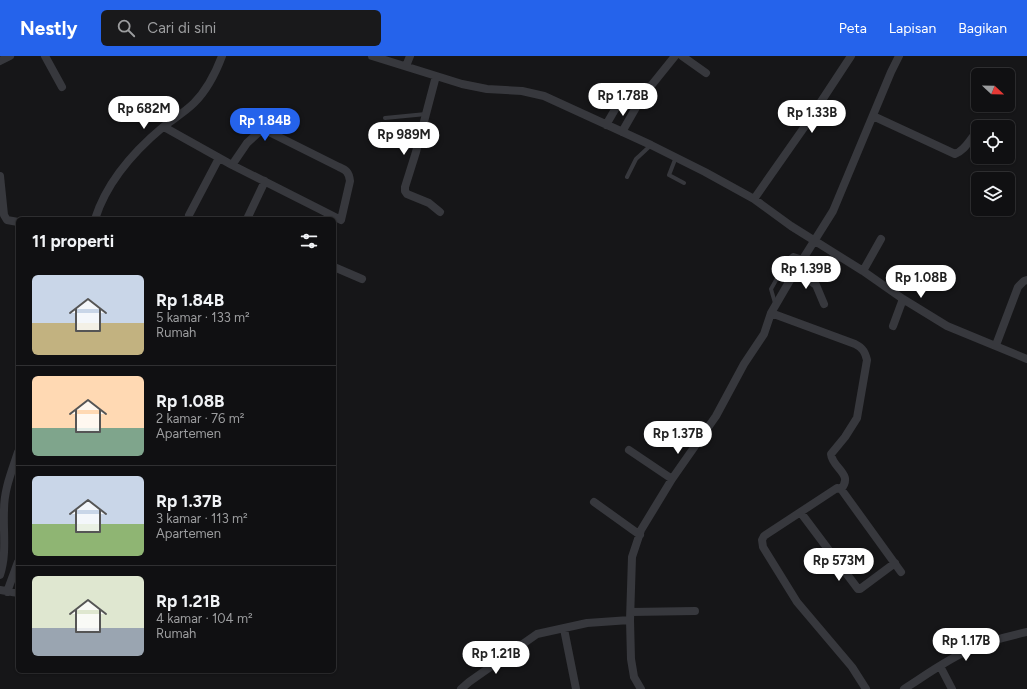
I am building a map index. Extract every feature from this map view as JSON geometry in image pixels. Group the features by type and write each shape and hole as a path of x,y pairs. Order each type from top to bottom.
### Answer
{"street":[{"path":"0,61 10,56"},
{"path":"45,56 62,87"},
{"path":"96,217 100,205 122,166 142,145 194,103 209,83 222,56"},
{"path":"372,56 462,84 487,89 532,92 544,96 606,126 651,145 754,199 791,226 863,271 903,299 948,326 1027,359"},
{"path":"406,66 410,56"},
{"path":"622,132 642,97 675,56"},
{"path":"682,56 706,73"},
{"path":"754,199 803,129 851,56"},
{"path":"641,689 634,677 632,665 630,616 632,558 641,530 672,480 716,416 744,364 764,334 771,313 803,258 833,211 899,56"},
{"path":"436,76 405,191 407,194 429,203 440,212"},
{"path":"606,126 621,99"},
{"path":"873,116 955,154 962,150 971,139"},
{"path":"164,127 232,165 335,217"},
{"path":"232,165 247,143 259,132 267,131 347,170 350,175 350,181 341,220 336,217"},
{"path":"189,215 219,158"},
{"path":"0,176 4,215 7,220 16,222"},
{"path":"248,217 265,181"},
{"path":"863,271 881,239"},
{"path":"336,268 362,279"},
{"path":"796,270 816,285 824,304"},
{"path":"996,345 1018,287 1027,280"},
{"path":"893,326 903,299"},
{"path":"771,313 855,344 863,348 865,353 866,360 857,418 846,437 831,454 832,460 843,472 846,478 844,486 841,489"},
{"path":"629,450 672,480"},
{"path":"0,575 4,558 5,494 16,458"},
{"path":"841,489 837,488 800,513 767,532 762,540 763,547 797,602 852,667 866,689"},
{"path":"841,489 901,572"},
{"path":"594,502 640,535"},
{"path":"800,513 856,588 860,589 895,563"},
{"path":"16,566 4,591 16,594"},
{"path":"461,689 537,634 630,616 695,611"},
{"path":"564,629 576,689"},
{"path":"904,689 957,656 979,645 992,640 1027,632"},
{"path":"940,666 952,689"}],"lane":[{"path":"385,118 426,114"},
{"path":"627,177 636,159 651,145"},
{"path":"676,157 669,176 684,183"},
{"path":"776,305 771,289 788,259 793,255 803,258"}]}
